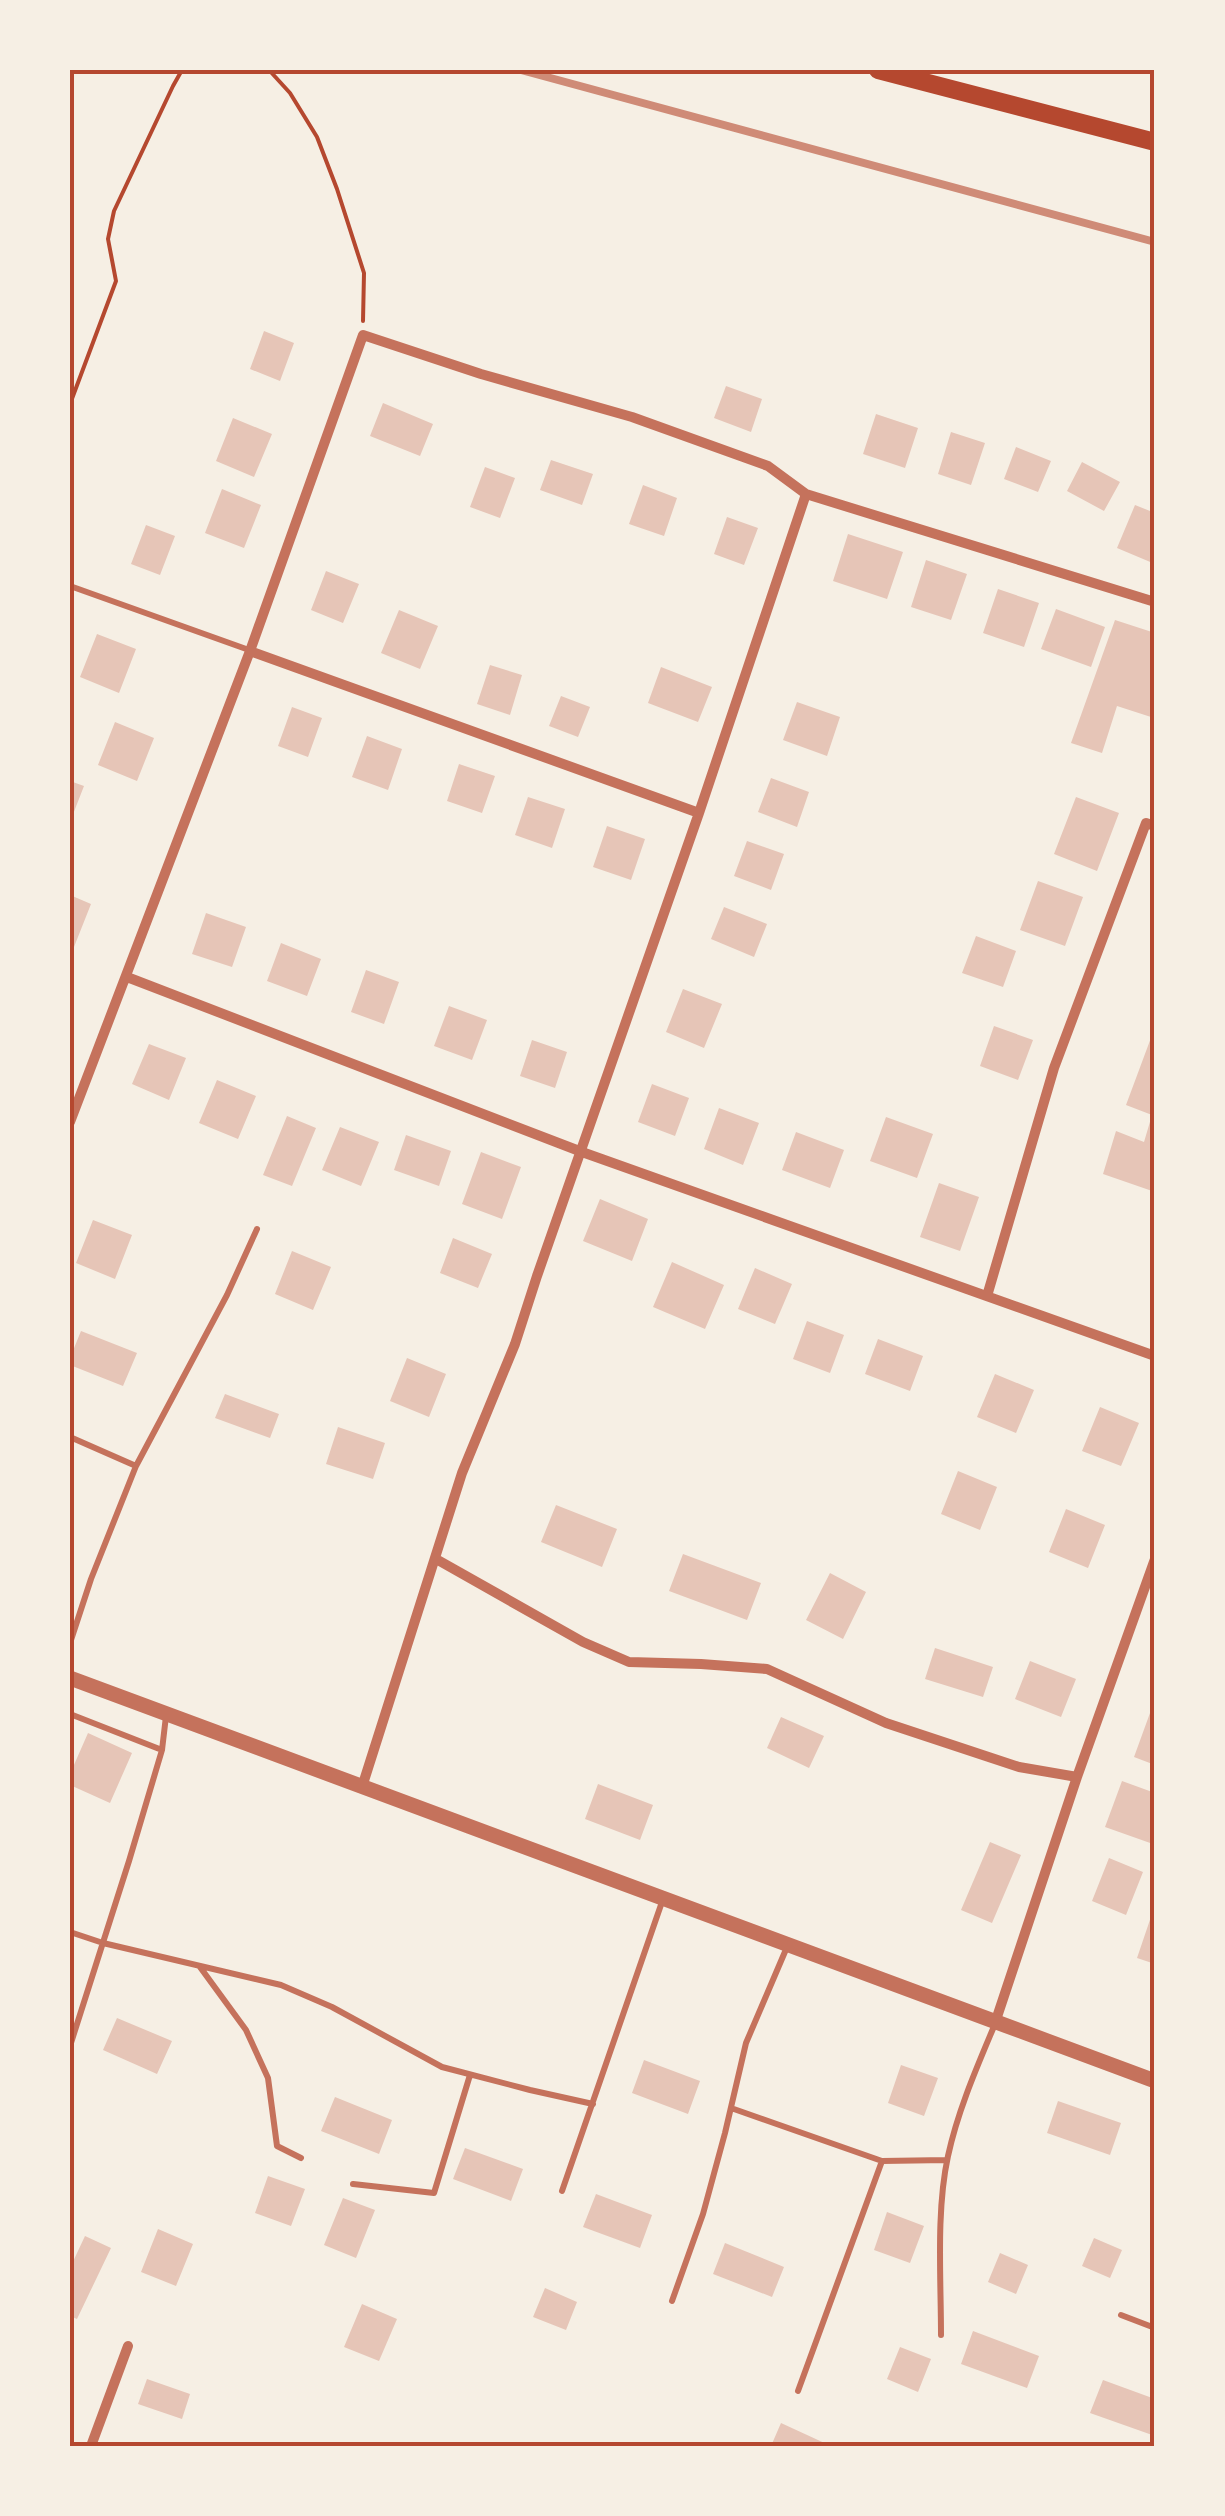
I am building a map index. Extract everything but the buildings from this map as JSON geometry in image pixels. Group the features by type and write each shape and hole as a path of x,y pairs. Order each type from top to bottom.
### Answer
{"main road":[{"path":"878,70 1155,142"}],"street":[{"path":"70,1122 250,650 363,336 632,417 768,466 806,494 1155,602"},
{"path":"362,1787 462,1473 515,1344 806,494"},
{"path":"250,650 699,812"},
{"path":"987,1296 1054,1068 1150,824"},
{"path":"127,976 582,1152 1155,1356"},
{"path":"436,1560 582,1642 629,1662 767,1669 886,1722 1019,1767 1077,1777"},
{"path":"995,2022 1155,1560"},
{"path":"70,1678 1155,2081"},
{"path":"91,2446 128,2346"}],"lane":[{"path":"70,586 250,650"},
{"path":"70,1643 90,1579 136,1466 227,1295 257,1229"},
{"path":"70,1437 136,1466"},
{"path":"70,1714 162,1750"},
{"path":"70,2046 162,1750 166,1714"},
{"path":"562,2191 663,1898"},
{"path":"70,1932 281,1985 332,2007 442,2067 592,2104"},
{"path":"672,2302 703,2214 746,2044 788,1945"},
{"path":"200,1966 246,2030 268,2078 278,2146 301,2158"},
{"path":"941,2335 942,2213 947,2160 960,2110 995,2022"},
{"path":"352,2184 434,2193 470,2076"},
{"path":"731,2108 882,2161 947,2160"},
{"path":"798,2391 882,2161"},
{"path":"1121,2315 1155,2328"}],"path":[{"path":"70,404 116,281 108,239 114,210 182,70"},
{"path":"269,70 290,94 317,137 337,189 364,273 363,336"}],"railway":[{"path":"521,70 1155,242"}]}
